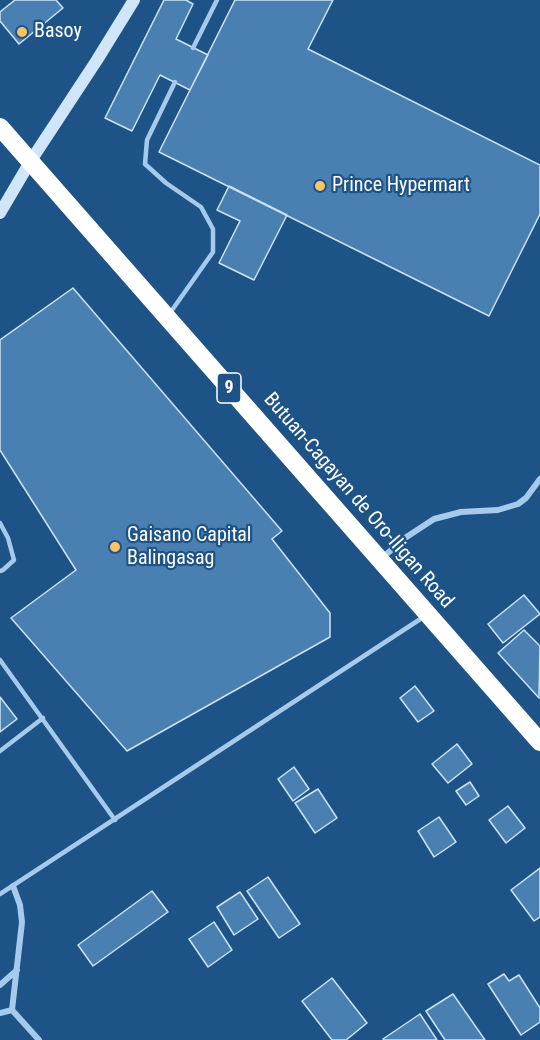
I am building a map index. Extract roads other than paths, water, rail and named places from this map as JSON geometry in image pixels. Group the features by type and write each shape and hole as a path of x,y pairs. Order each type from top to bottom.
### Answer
{"highway":[{"name":"Butuan-Cagayan de Oro-Iligan Road","path":"0,127 540,742"}],"main road":[{"path":"0,213 134,0"}],"street":[{"path":"380,560 405,538 434,519 461,512 498,510 518,504 526,498 540,479"},
{"path":"13,886 20,905 22,922 12,1010 39,1040"},
{"path":"0,985 17,970"},
{"path":"0,1013 12,1010"}],"lane":[{"path":"193,48 217,0"},
{"path":"166,317 213,252 213,229 201,207 166,183 145,164 147,140 175,82"},
{"path":"0,523 8,538 14,560 0,571"},
{"path":"0,894 428,615"},
{"path":"0,660 115,820"},
{"path":"0,751 43,718"}],"place":[{"name":"Basoy","path":"22,32"},
{"name":"Prince Hypermart","path":"320,186"},
{"name":"Gaisano Capital Balingasag","path":"115,547"}]}
